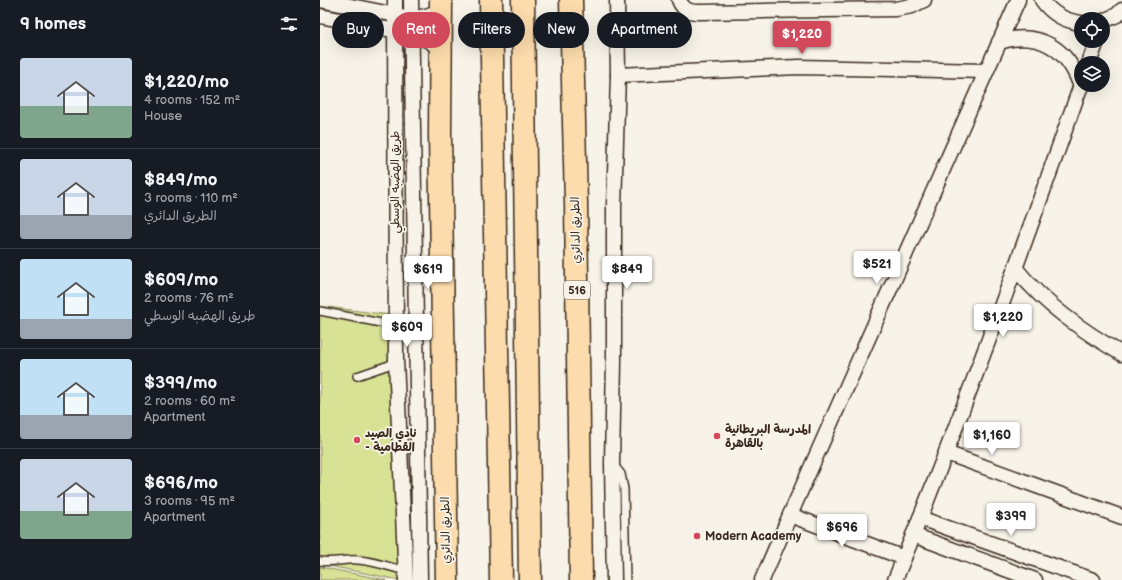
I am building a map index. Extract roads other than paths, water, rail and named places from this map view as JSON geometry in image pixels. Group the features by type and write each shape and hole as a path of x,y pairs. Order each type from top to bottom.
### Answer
{"highway":[{"path":"491,0 501,580"},
{"path":"523,0 530,580"},
{"name":"الطريق الدائري","path":"571,0 576,203 581,580"},
{"name":"الطريق الدائري","path":"441,5 440,133 447,580"},
{"path":"446,548 455,580"}],"street":[{"path":"320,0 392,14"},
{"name":"طريق الهضبه الوسطي","path":"394,0 395,12"},
{"name":"طريق الهضبه الوسطي","path":"411,0 411,12"},
{"path":"614,580 620,560 612,463 614,361 614,207 618,75 617,0"},
{"path":"679,0 684,9 699,12 896,9 912,6 924,0"},
{"path":"762,580 1018,0"},
{"path":"1042,0 1055,14 1074,22"},
{"path":"433,12 441,5"},
{"path":"1110,18 1122,10"},
{"path":"320,16 392,30"},
{"path":"999,42 1020,38 1041,41 1050,45 1063,55 1074,69"},
{"name":"طريق الهضبه الوسطي","path":"395,48 396,360 406,575"},
{"name":"طريق الهضبه الوسطي","path":"412,48 420,580"},
{"path":"618,75 799,68 986,71"},
{"path":"895,580 946,453 1016,269 1079,92"},
{"path":"1016,269 1043,298 1071,321 1084,331 1122,354"},
{"path":"396,360 416,361"},
{"path":"946,453 1122,517"},
{"path":"790,515 904,558"},
{"path":"920,518 1093,580"},
{"path":"913,535 1035,580"}],"lane":[{"path":"320,312 396,326"},
{"path":"357,373 390,360 396,360"},
{"path":"620,560 626,580"},
{"path":"320,561 365,561 406,575"}],"place":[{"name":"المدرسة البريطانية بالقاهرة","path":"717,436"},
{"name":"نادي الصيد - القطامية","path":"357,440"},
{"name":"Modern Academy","path":"697,536"}]}
